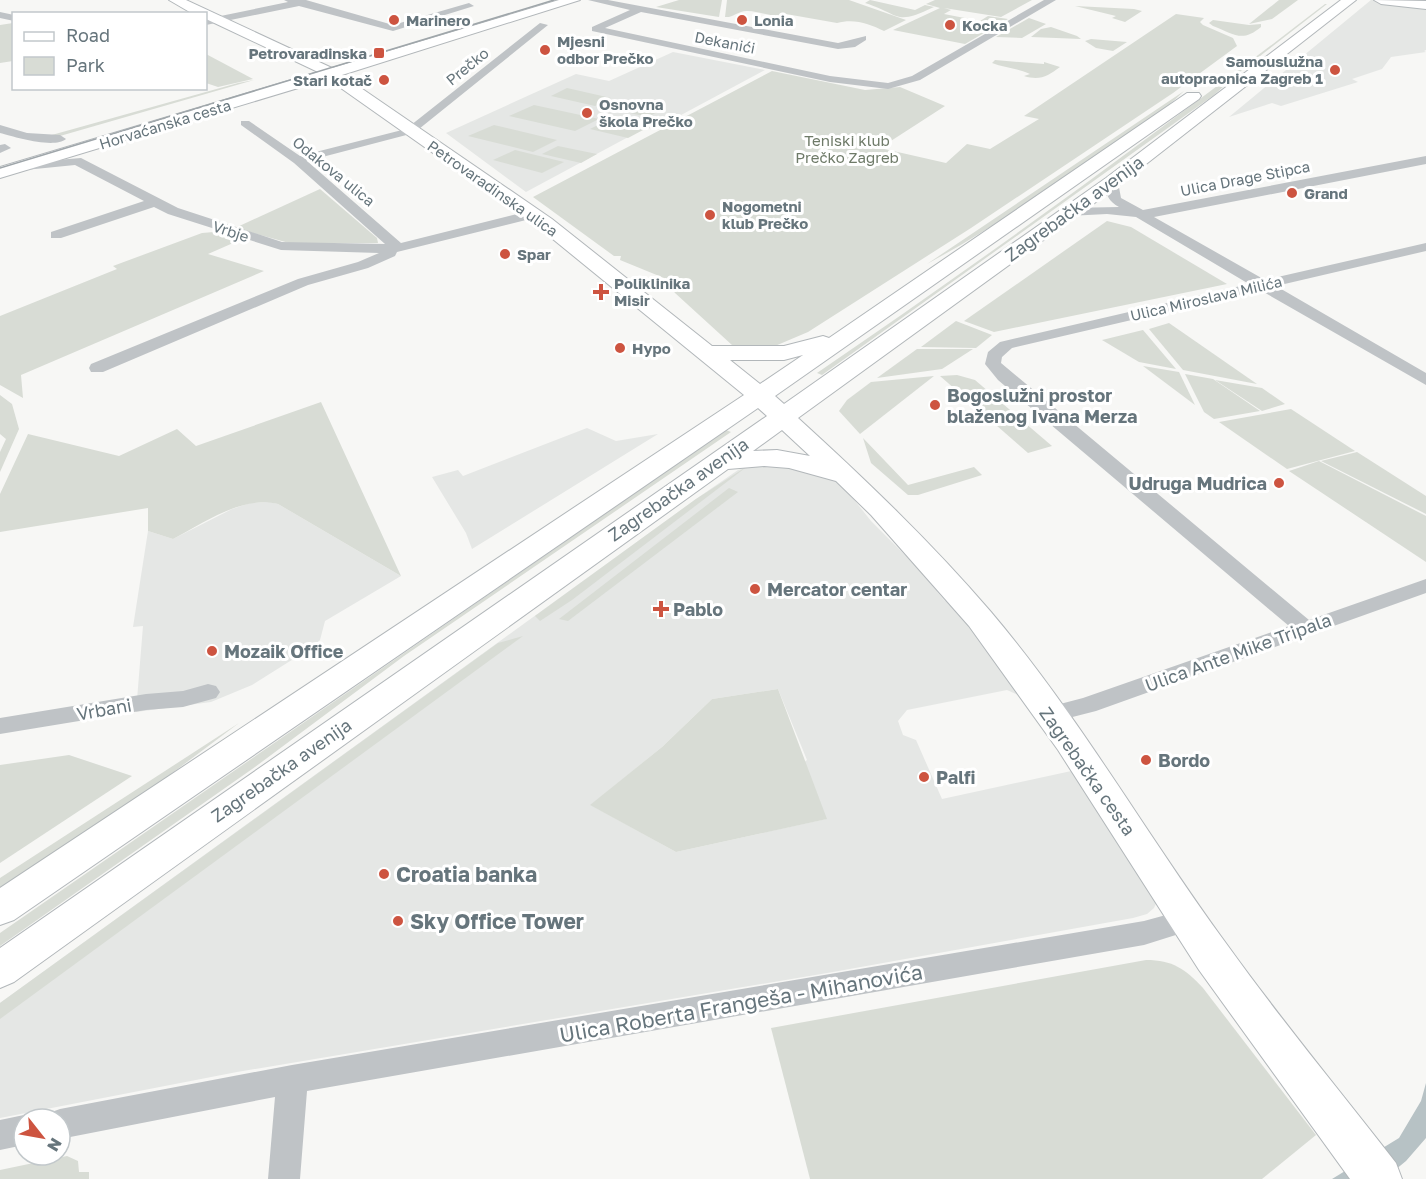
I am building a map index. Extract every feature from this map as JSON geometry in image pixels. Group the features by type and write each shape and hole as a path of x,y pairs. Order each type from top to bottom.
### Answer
{"main road":[{"name":"Petrovaradinska ulica","path":"176,0 199,12"},
{"path":"322,69 533,0"},
{"path":"322,69 573,0"},
{"name":"Zagrebačka avenija","path":"0,909 1068,212 1112,182 1349,0"},
{"path":"1382,0 1425,5"},
{"path":"1401,0 1425,5"},
{"name":"Petrovaradinska ulica","path":"208,17 322,69 533,214 708,353 770,406"},
{"name":"Horvaćanska cesta","path":"0,173 12,152 322,69"},
{"name":"Horvaćanska cesta","path":"12,152 97,144 322,69"},
{"name":"Zagrebačka avenija","path":"0,970 717,462 770,406 844,338 1207,85"},
{"path":"708,353 784,353 844,338"},
{"name":"Zagrebačka cesta","path":"770,406 898,526 980,619 1070,741 1213,958 1379,1179"},
{"path":"717,462 774,457 793,459 854,483"}],"street":[{"path":"208,17 294,1 312,0"},
{"path":"593,0 838,46 850,45 863,38"},
{"name":"Dekanići","path":"640,9 595,29 868,85 899,84 920,76 1051,0"},
{"path":"294,1 393,28 468,3"},
{"path":"451,2 468,3"},
{"name":"Prečko","path":"410,131 543,25"},
{"name":"Odakova ulica","path":"245,123 298,160 398,248"},
{"path":"0,129 12,152 77,161 79,155 97,144"},
{"path":"298,160 410,131"},
{"name":"Ulica Drage Stipca","path":"1068,212 1107,210 1142,214 1426,160"},
{"name":"Vrbje","path":"77,161 155,202 217,226 281,246 329,249 398,248"},
{"path":"1112,182 1112,192 1116,200 1426,380"},
{"path":"56,235 155,202"},
{"name":"Vrbje","path":"97,368 303,282 363,265 398,248 533,214"},
{"name":"Ulica Miroslava Milića","path":"1305,628 1004,376 997,369 993,360 994,355 1006,345 1426,247"},
{"name":"Ulica Ante Mike Tripala","path":"1050,715 1088,705 1305,628 1422,593"},
{"name":"Vrbani","path":"0,726 147,702 183,699 208,692"},
{"name":"Ulica Roberta Frangeša - Mihanovića","path":"72,1122 292,1079 1144,933 1188,920"},
{"path":"284,1179 292,1079"}],"shaded area":[{"path":"1371,0 1426,0 1426,50 1424,51 1426,52 1391,57 1382,69 1352,79 1358,82 1281,106 1272,103 1229,117"},
{"name":"Osnovna škola Prečko","path":"673,52 765,70 655,129 645,128 526,192 446,133 576,74 609,81"},
{"path":"587,428 616,441 658,434 472,549 466,533 432,477 458,470 463,476"},
{"path":"769,460 840,482 871,521 918,568 944,600 962,611 1027,699 1007,690 907,710 898,721 903,735 916,740 942,799 1076,770 1159,897 1154,908 1147,914 1133,918 833,972 237,1072 57,1107 12,1107 12,1116 0,1118 0,1003 738,470","holes":["778,689 807,760 804,762 826,819 676,852 591,805 662,747 712,699"]},
{"path":"250,503 278,504 401,576 325,621 320,640 314,646 252,685 211,702 136,712 143,626 133,627 148,531 173,539 232,509"},
{"path":"1426,1083 1426,1138 1406,1161 1384,1179 1332,1179 1399,1138 1421,1101"}],"green space":[{"path":"679,0 722,0 719,17 656,7"},
{"path":"727,0 849,0 906,20 884,31 862,22 837,23 753,11 725,17"},
{"path":"870,0 915,10 925,5 934,7 912,16 898,17 865,3"},
{"path":"935,0 1032,0 1001,17 944,8 951,10 944,14 980,21 988,16 1008,19 988,31 975,29 983,22 969,30 984,33 965,44 893,30 940,8 926,4"},
{"path":"1279,0 1298,0 1272,19 1249,24"},
{"path":"1327,4 1242,70 1214,95 822,375 817,373 1074,192"},
{"path":"1075,6 1142,11 1125,22 1112,18 1116,16"},
{"name":"Teniski klub Prečko Zagreb","path":"1176,14 1204,18 1200,22 1203,25 1233,38 1237,46 1173,93 971,228 808,332 761,352 732,345 675,293 664,278 620,260 621,256 614,256 533,197 772,71 865,90 900,87 945,106 880,148 946,163 967,144 990,149 1039,119 1024,116"},
{"path":"1029,18 1046,24 1022,38 996,37"},
{"path":"1213,20 1249,25 1261,24 1261,27 1248,35 1238,36 1213,26 1209,23"},
{"path":"12,23 12,61 0,63 0,25"},
{"path":"1051,27 1081,39 1031,37 1041,29"},
{"path":"1091,39 1127,42 1113,51 1096,48 1085,41"},
{"path":"207,55 253,79 218,87 207,83"},
{"path":"995,60 1044,64 1044,62 1060,67 1048,75 1035,78 1024,76 1030,74 1025,72 992,63"},
{"path":"254,80 60,136 41,138 238,83"},
{"path":"567,88 611,98 595,106 551,96"},
{"path":"1184,91 1157,115 1040,194 927,264"},
{"path":"618,100 663,109 648,117 602,107"},
{"path":"534,105 599,119 575,131 509,116"},
{"path":"606,121 643,130 628,138 590,129"},
{"path":"494,125 557,140 533,152 468,136"},
{"path":"558,146 597,154 581,163 542,154"},
{"path":"515,150 564,162 542,173 493,160"},
{"path":"320,189 377,238 378,243 289,243 235,228"},
{"path":"1107,221 1131,227 1227,284 994,332 964,321"},
{"path":"214,232 212,233 240,240 208,254 264,271 21,375 23,398 0,385 0,316 117,269 113,266 202,233"},
{"path":"956,321 992,335 976,348 921,347"},
{"path":"1169,323 1257,384 1183,370 1149,329"},
{"path":"1143,330 1176,369 1139,362 1102,340"},
{"path":"917,349 973,349 942,369 877,378"},
{"path":"1143,366 1179,372 1195,405"},
{"path":"1185,374 1213,379 1260,411 1214,419 1204,412"},
{"path":"957,375 975,380 1052,446 1028,453 940,376"},
{"path":"934,376 860,434 839,411 847,400 871,382"},
{"path":"1215,380 1262,388 1285,404 1262,411"},
{"path":"0,395 12,404 19,429 0,472 0,452 6,439 0,434"},
{"path":"321,402 401,576 278,504 264,502 251,503 224,512 173,539 148,531 148,508 0,532 0,494 28,434 119,456 177,429 196,446"},
{"path":"1291,409 1355,451 1287,469 1219,422"},
{"path":"726,430 731,432 404,656 255,767 0,946 0,933"},
{"path":"863,438 908,485 974,467 982,475 918,495 908,495 871,463"},
{"path":"1357,452 1426,496 1426,514 1321,461"},
{"path":"1319,461 1426,516 1426,562 1289,471"},
{"path":"749,465 572,600 540,621 535,616 696,499"},
{"path":"729,488 738,492 568,621 559,619"},
{"path":"523,636 0,1019 0,1003 498,643"},
{"path":"778,689 827,819 676,852 590,805 662,747 712,699"},
{"path":"239,723 167,777 0,889 0,878"},
{"path":"69,755 132,776 0,863 0,765"},
{"path":"1155,960 1178,967 1203,988 1316,1135 1262,1179 810,1179 771,1028"},
{"path":"72,1158 78,1161 79,1172 89,1172 89,1179 0,1179 0,1170 14,1167 72,1167"}],"tram line":[{"path":"0,168 554,0"}],"place":[{"name":"Marinero","path":"394,20"},
{"name":"Lonia","path":"742,20"},
{"name":"Kocka","path":"950,25"},
{"name":"Mjesni odbor Prečko","path":"545,50"},
{"name":"Petrovaradinska","path":"379,53"},
{"name":"Samouslužna autopraonica Zagreb 1","path":"1335,70"},
{"name":"Stari kotač","path":"384,80"},
{"name":"Osnovna škola Prečko","path":"587,113"},
{"name":"Grand","path":"1292,193"},
{"name":"Nogometni klub Prečko","path":"710,215"},
{"name":"Spar","path":"505,254"},
{"name":"Poliklinika Misir","path":"601,292"},
{"name":"Hypo","path":"620,348"},
{"name":"Bogoslužni prostor blaženog Ivana Merza","path":"935,405"},
{"name":"Udruga Mudrica","path":"1279,483"},
{"name":"Mercator centar","path":"755,589"},
{"name":"Pablo","path":"661,609"},
{"name":"Mozaik Office","path":"212,651"},
{"name":"Bordo","path":"1146,760"},
{"name":"Palfi","path":"924,777"},
{"name":"Croatia banka","path":"384,874"},
{"name":"Sky Office Tower","path":"398,921"}]}
